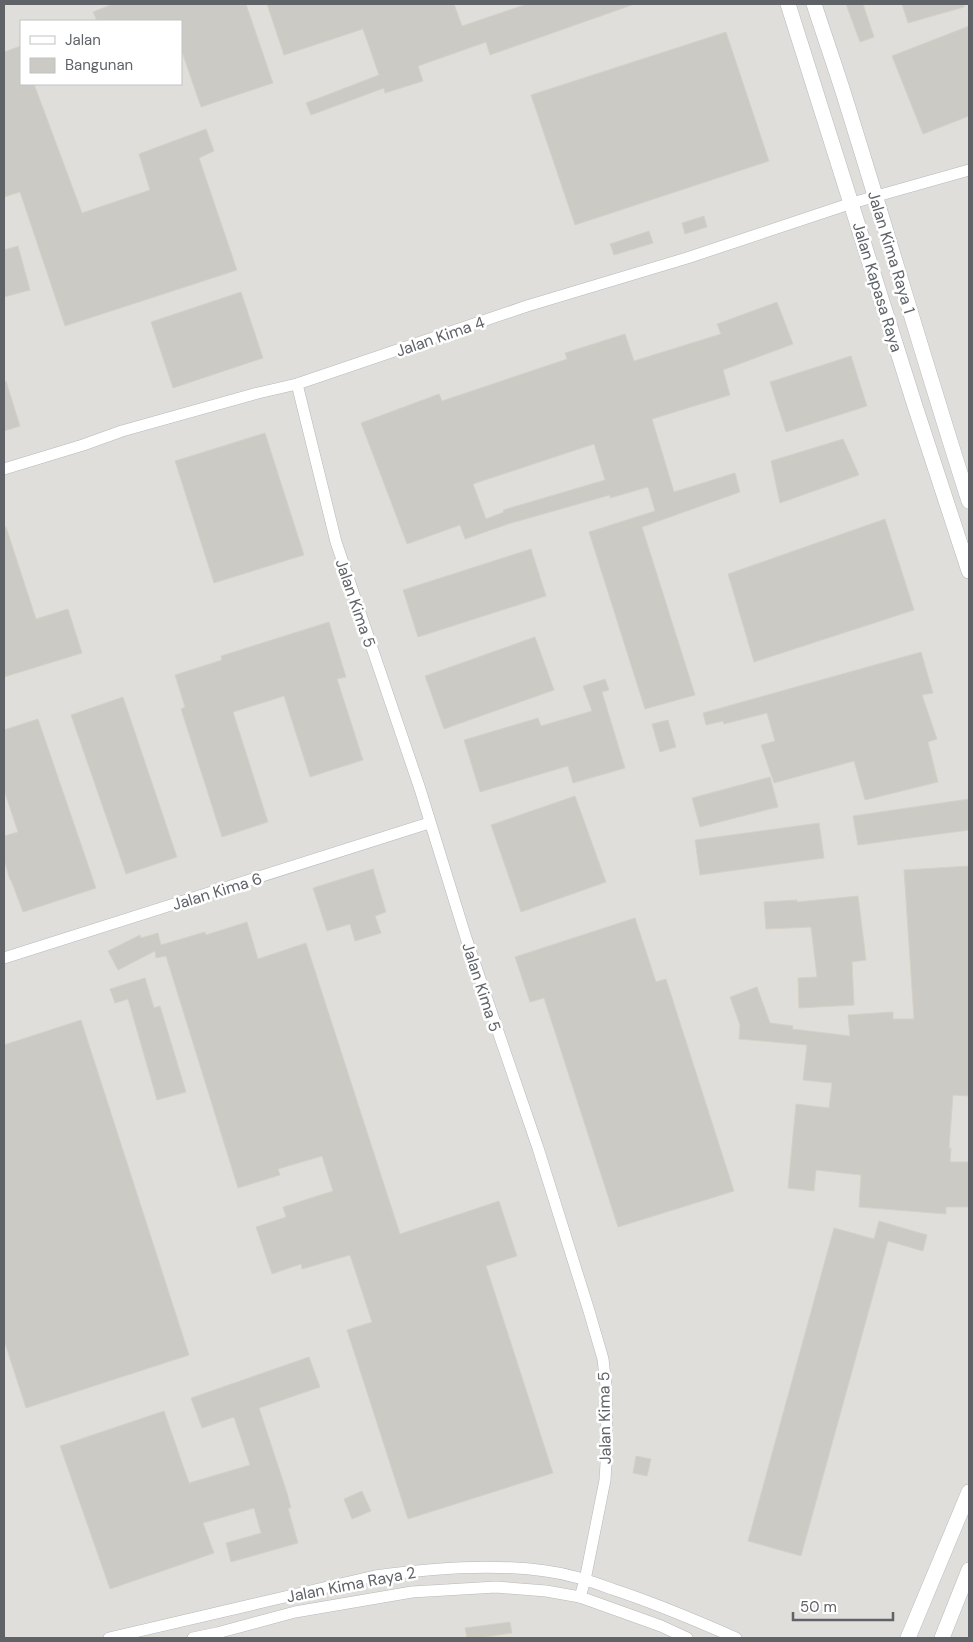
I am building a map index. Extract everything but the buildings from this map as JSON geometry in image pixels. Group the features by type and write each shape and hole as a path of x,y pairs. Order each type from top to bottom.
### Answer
{"main road":[{"name":"Jalan Kapasa Raya","path":"788,4 969,571"},
{"name":"Jalan Kima Raya 1","path":"814,4 845,97 969,501"},
{"path":"908,1638 969,1492"},
{"path":"942,1638 969,1570"}],"street":[{"name":"Jalan Kima 4","path":"4,470 122,431 297,384 527,306 671,263 852,203 969,170"},
{"name":"Jalan Kima 5","path":"297,384 336,542 420,789 429,823 491,1013 538,1148 589,1310 602,1359 606,1386 607,1454 604,1480 580,1597"},
{"name":"Jalan Kima 6","path":"4,958 429,823"},
{"name":"Jalan Kima Raya 2","path":"109,1638 375,1576 418,1570 483,1567 546,1571 585,1580 660,1605 736,1638"},
{"name":"Jalan Kima Raya 2","path":"192,1638 217,1634 295,1612 412,1592 496,1586 546,1591 580,1597 661,1626 687,1638"}],"shaded area":[{"path":"4,4 969,4 969,1638 4,1638"}]}
